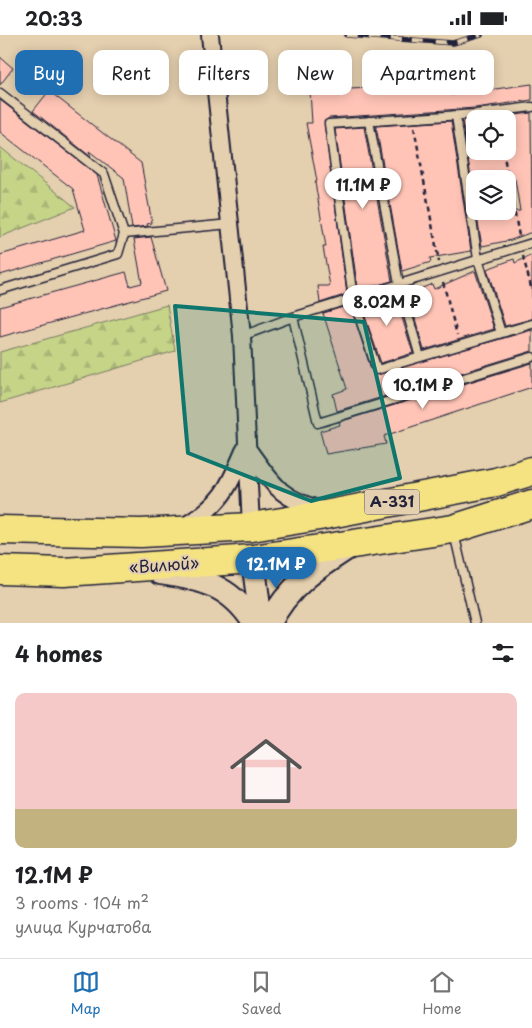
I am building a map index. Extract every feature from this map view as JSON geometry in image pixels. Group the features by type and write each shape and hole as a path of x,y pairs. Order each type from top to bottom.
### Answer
{"highway":[{"name":"«Вилюй»","path":"0,530 175,532 251,527 496,482 532,471"},
{"name":"«Вилюй»","path":"0,570 64,572 253,559 352,546 454,529 532,504"},
{"path":"251,527 253,559"}],"main road":[{"path":"270,623 282,601 306,576 352,546"},
{"path":"253,559 261,623"},
{"path":"126,568 194,577 212,583 238,602 254,623"}],"street":[{"path":"210,35 242,336 251,527"},
{"path":"246,447 276,487 287,497 298,504 335,513"},
{"path":"175,532 202,516 219,501 230,485 246,447"}],"lane":[{"path":"0,93 104,174 124,235 118,254 0,290"},
{"path":"532,107 456,116 329,124 353,298 377,370 532,324"},
{"path":"456,116 478,259 501,333"},
{"path":"369,121 399,284 420,357"},
{"path":"124,235 230,224"},
{"path":"242,336 293,317 532,243"},
{"path":"293,317 318,423 532,357"},
{"path":"454,529 475,623"}],"path":[{"path":"413,119 440,271 460,345"},
{"path":"505,160 521,246 532,291"}],"highlighted area":[{"path":"175,306 364,322 400,478 311,501 188,453"}],"green space":[{"path":"0,147 75,207 0,237"},
{"path":"167,305 175,351 0,403 0,352"}],"building":[{"path":"0,57 13,68 0,85"},
{"path":"532,84 532,100 475,108 329,118 324,121 347,294 320,303 318,286 330,286 323,247 326,247 315,182 317,181 306,123 312,123 310,95 352,95 352,89 362,88 362,95 494,95 494,89"},
{"path":"46,95 54,95 141,163 152,223 147,224 148,226 132,228 124,178 89,151 91,157 33,111"},
{"path":"0,100 97,175 116,241 0,275 0,255 85,230 73,189 0,132"},
{"path":"531,113 532,232 511,240 482,246 478,220 516,220 516,211 520,211 516,170 470,170 468,160 516,160 516,115"},
{"path":"451,121 471,251 430,258 431,262 402,271 376,126"},
{"path":"462,121 466,121 466,146"},
{"path":"364,127 392,281 358,291 335,129"},
{"path":"151,237 166,291 0,337 0,307 126,272 130,286 142,283 134,239"},
{"path":"532,255 532,319 505,326 487,269 514,259 515,263"},
{"path":"475,271 494,329 424,350 408,294 432,284 434,289"},
{"path":"394,292 413,353 381,363 360,302"},
{"path":"350,305 372,372 375,375 532,330 532,351 337,411 333,394 347,389 323,313"},
{"path":"532,363 532,387 384,436 386,444 326,454 320,431 340,425 339,422"}],"railway":[{"path":"347,35 453,43 481,35"}]}
